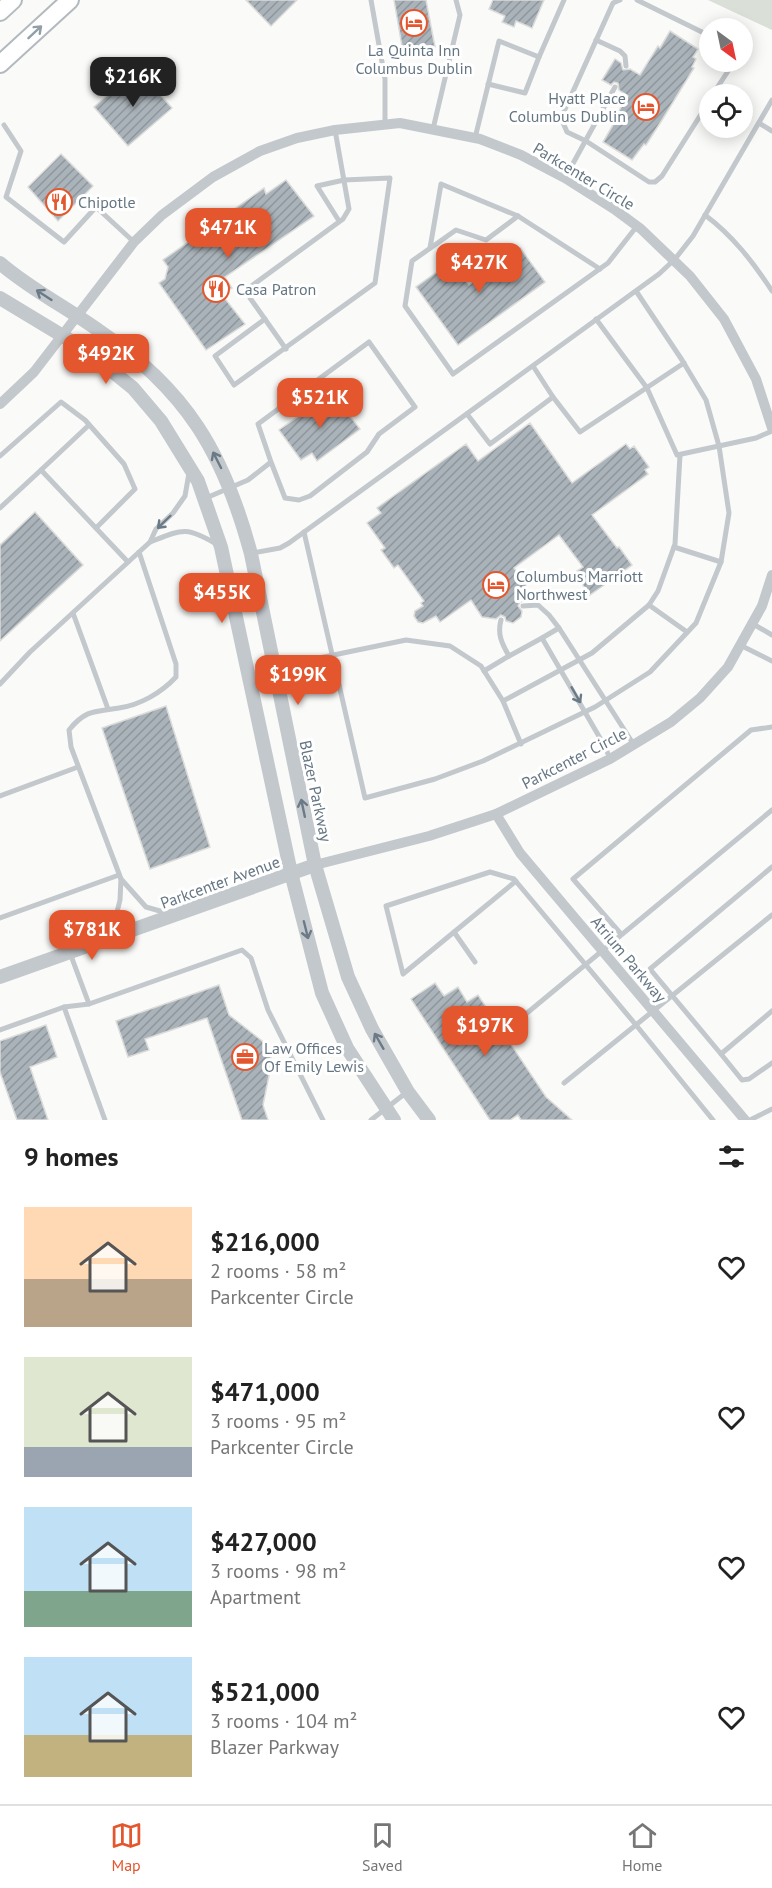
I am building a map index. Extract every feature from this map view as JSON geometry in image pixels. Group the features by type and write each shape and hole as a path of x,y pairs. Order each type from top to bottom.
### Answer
{"main road":[{"path":"0,12 14,0"},
{"path":"0,64 70,0"}],"street":[{"name":"Parkcenter Circle","path":"0,404 34,372 134,242 162,215 189,194 260,151 279,144 335,130 400,123 475,138 521,155 564,178 637,226 675,260 709,298 724,319 756,379 772,429"},
{"name":"Blazer Parkway","path":"0,263 100,331 151,372 184,406 216,455 240,512 251,554 315,865 348,977 357,1001 408,1092 429,1120"},
{"path":"3,302 63,335 111,369 133,388 161,421 189,464 206,498 221,547 291,873 322,993 347,1047 389,1114"},
{"name":"Parkcenter Circle","path":"315,865 429,836 496,814 610,759 671,722 700,698 728,667 762,606 772,575"},
{"name":"Atrium Parkway","path":"496,814 520,853 745,1120"},
{"name":"Parkcenter Avenue","path":"0,977 315,865"}],"lane":[{"path":"371,0 385,79 385,125"},
{"path":"433,129 459,15 456,0"},
{"path":"488,84 525,93 564,0"},
{"path":"620,0 613,3 561,118 567,132 586,141 649,182 656,182 699,117"},
{"path":"637,0 699,31"},
{"path":"475,138 499,40 539,57"},
{"path":"596,40 626,56 626,66"},
{"path":"564,178 615,87"},
{"path":"251,554 280,548 304,532 597,320 675,260 693,236 772,100"},
{"path":"759,123 772,131"},
{"path":"4,125 21,151 6,197 64,242 96,207 134,242"},
{"path":"286,349 250,298 250,287 339,221 349,209 335,130"},
{"path":"265,319 215,356 234,385 375,283 390,178 344,180 317,186 339,221"},
{"path":"430,248 441,184 519,216 600,269"},
{"path":"705,215 722,228 741,248 772,291"},
{"path":"519,216 486,240 456,230 412,261 405,306 453,374 608,263 637,226"},
{"path":"304,532 365,798 435,779 521,744 606,701 650,672 696,623 721,562 729,513 719,446 706,400 636,291"},
{"path":"597,320 647,388 677,455 756,438 772,429"},
{"path":"369,342 415,407 379,434 367,453 310,496 299,500 285,498 272,462 258,424 369,342"},
{"path":"532,366 552,397 580,432 684,363"},
{"path":"467,414 490,444 552,397"},
{"path":"0,456 61,402 89,425 124,464 135,489 96,528"},
{"path":"0,508 89,425"},
{"path":"503,701 592,653 649,605 658,591 674,547 680,455"},
{"path":"206,498 248,480 272,462"},
{"path":"150,542 156,530 173,513 185,496 189,464"},
{"path":"41,470 128,562"},
{"path":"0,684 30,652 150,542 170,533 191,531 221,547"},
{"path":"674,547 721,562"},
{"path":"110,938 120,900 120,877 71,747 69,730 78,719 91,712 119,708 156,696 176,677 176,664 139,552"},
{"path":"523,606 538,605 549,615 580,659 634,745"},
{"path":"649,605 687,633"},
{"path":"73,613 108,709"},
{"path":"501,620 499,629 502,644 509,656"},
{"path":"752,623 772,635"},
{"path":"484,670 559,628"},
{"path":"542,638 586,712 610,759"},
{"path":"274,666 406,640 450,646 484,670 503,701 521,744"},
{"path":"740,645 772,661"},
{"path":"621,934 573,879 751,730 772,727"},
{"path":"0,796 78,767"},
{"path":"515,1023 772,810"},
{"path":"772,867 650,969 742,1080 749,1079 772,1063"},
{"path":"516,881 403,974 386,906 490,872 514,879 516,881 636,1025 712,1120"},
{"path":"120,877 147,907 174,915"},
{"path":"0,918 120,877"},
{"path":"564,1083 772,915"},
{"path":"454,932 475,962"},
{"path":"0,1030 64,1007 89,1004 242,950 251,958 268,1010 322,1120"},
{"path":"70,952 89,1004"},
{"path":"64,1007 105,1120"},
{"path":"722,1054 772,1011"},
{"path":"371,1120 389,1114 408,1092"},
{"path":"750,1120 772,1109"}],"shaded area":[{"path":"708,0 772,0 772,30 753,21 753,18 746,18"}],"building":[{"path":"246,0 297,0 271,26"},
{"name":"La Quinta Inn Columbus Dublin","path":"394,0 426,0 435,47 403,52"},
{"path":"493,0 544,0 532,28 516,21 514,27 502,22 505,16 489,9"},
{"name":"Hyatt Place Columbus Dublin","path":"670,31 698,49 693,57 696,59 692,67 694,68 646,145 644,144 632,160 603,142 628,96 619,90 618,83 614,82 611,85 602,80 615,59 621,63 623,70 630,69 640,75"},
{"path":"137,69 172,108 128,146 94,107"},
{"path":"61,154 93,186 58,221 28,187"},
{"path":"286,180 314,216 225,277 232,288 222,295 245,324 206,350 159,283 165,279 168,267 163,260 264,188 266,194"},
{"path":"520,248 545,282 458,345 416,287 452,261 469,285"},
{"path":"332,393 360,429 317,461 312,453 301,460 279,430"},
{"path":"530,423 572,483 626,444 630,449 634,446 649,467 645,470 648,474 592,515 632,565 590,595 574,573 583,567 559,535 514,568 526,585 524,601 518,606 522,611 521,617 513,623 506,621 501,615 496,619 482,617 471,600 440,622 436,616 423,623 418,622 414,616 415,611 423,606 421,603 424,601 398,565 394,568 381,550 385,548 367,523 381,513 377,508 466,444 478,461"},
{"path":"35,512 83,565 0,641 0,545"},
{"path":"166,706 210,847 150,869 102,728"},
{"path":"435,983 444,996 458,987 467,1002 478,995 546,1097 572,1120 521,1120 518,1115 510,1120 490,1120 411,999"},
{"path":"219,985 229,1015 266,1044 272,1061 263,1105 268,1120 242,1120 207,1018 145,1039 149,1050 128,1057 116,1021"},
{"path":"46,1025 57,1057 30,1067 48,1120 17,1120 0,1072 0,1041"}],"place":[{"name":"La Quinta Inn Columbus Dublin","path":"414,23"},
{"name":"Hyatt Place Columbus Dublin","path":"646,107"},
{"name":"Chipotle","path":"59,202"},
{"name":"Casa Patron","path":"216,289"},
{"name":"Columbus Marriott Northwest","path":"496,585"},
{"name":"Law Offices Of Emily Lewis","path":"245,1057"}]}
